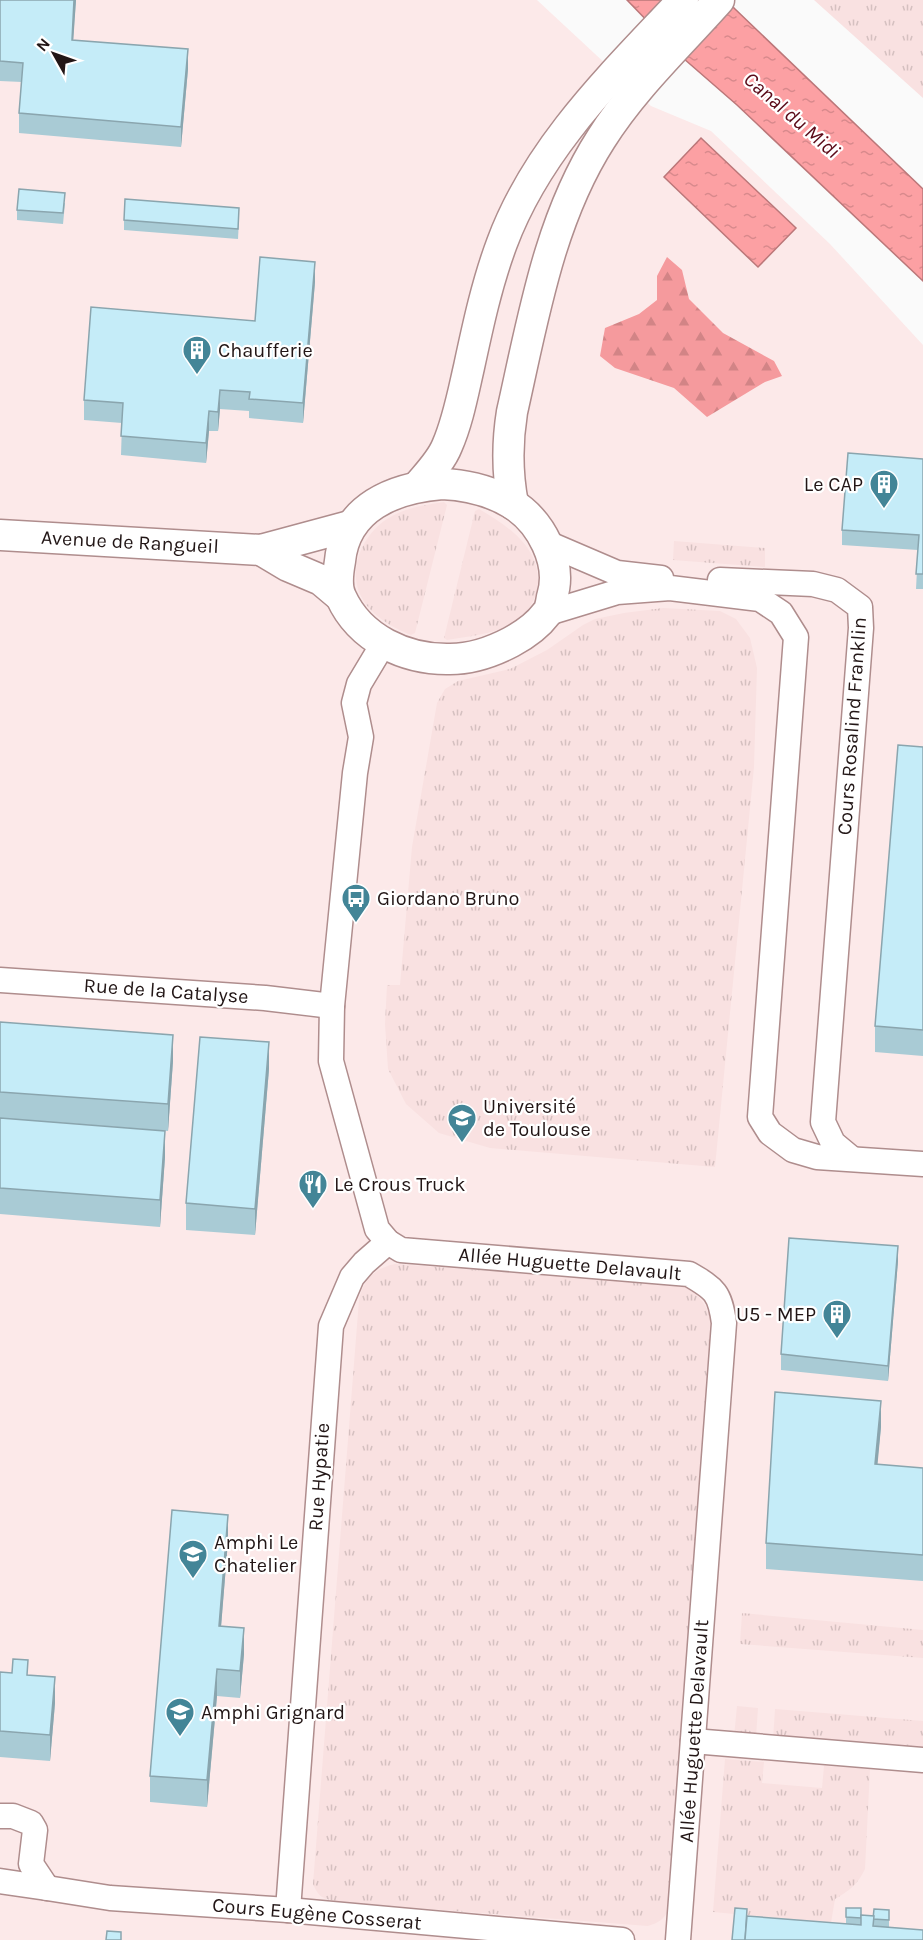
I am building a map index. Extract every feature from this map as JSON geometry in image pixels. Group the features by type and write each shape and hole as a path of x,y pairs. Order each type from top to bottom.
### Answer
{"street":[{"path":"513,504 508,475 509,431 549,256 583,170 606,132 633,75 684,0"},
{"path":"418,486 447,447 462,399 490,277 502,242 532,178 553,147 719,0"},
{"path":"548,613 555,588 554,564 547,543 529,518 513,504 467,485 418,486 368,507 350,526 341,549 338,574 340,596 365,629 383,644 423,658 473,657 498,649 525,634 548,613 617,592 670,588 760,599 781,613 796,637 760,1117 770,1133 793,1150 817,1157 923,1164"},
{"name":"Avenue de Rangueil","path":"0,535 261,550 350,526"},
{"name":"Cours Rosalind Franklin","path":"547,543 616,573 655,577 813,584 837,590 861,608 823,1122 833,1143 851,1158"},
{"name":"Avenue de Rangueil","path":"261,550 288,566 321,580 340,596"},
{"path":"383,644 359,684 354,703 361,737 355,773 332,1006 330,1061 377,1229 388,1242"},
{"name":"Rue de la Catalyse","path":"0,980 265,998 332,1006"},
{"name":"Allée Huguette Delavault","path":"388,1242 401,1250 689,1274 706,1284 721,1301 724,1323 678,1940"},
{"name":"Rue Hypatie","path":"288,1910 331,1326 352,1277 388,1242"},
{"path":"693,1741 923,1761"},
{"path":"0,1815 13,1816 30,1823 35,1830 31,1864 47,1888"},
{"name":"Cours Eugène Cosserat","path":"0,1881 110,1898 288,1910 622,1940"}],"shaded area":[{"name":"Université de Toulouse","path":"0,0 537,0 651,106 711,131 830,244 923,345 923,1940 0,1940"}],"green space":[{"path":"814,0 923,0 923,98"},
{"path":"667,257 682,270 689,299 723,333 774,361 782,376 765,382 707,417 674,388 615,368 600,356 605,328 639,314 657,300 657,276"},
{"path":"444,502 447,505 415,633 411,635 381,619 368,607 356,582 357,561 365,542 387,519 407,510"},
{"path":"479,509 511,530 528,548 537,571 537,589 525,613 510,625 484,634 447,640 444,638 475,511"},
{"path":"674,541 765,548 765,567 673,560"},
{"path":"663,608 720,611 736,619 750,638 757,668 754,767 715,1167 490,1148 439,1133 406,1104 388,1069 385,1024 387,985 400,985 412,847 437,703 445,689 458,681 510,669 547,650 595,619"},
{"path":"395,1264 682,1285 699,1298 711,1319 714,1327 668,1911 655,1924 648,1926 339,1902 320,1896 313,1884 359,1300 371,1276 382,1268"},
{"path":"742,1613 923,1630 923,1658 740,1644"},
{"path":"737,1706 758,1708 756,1737 734,1737"},
{"path":"775,1709 923,1721 923,1752 773,1740"},
{"path":"725,1759 764,1762 762,1783 822,1788 824,1766 870,1769 865,1869 853,1887 835,1899 831,1923 713,1912"}],"water":[{"name":"Canal du Midi","path":"627,0 726,0 923,189 923,281 737,105 683,58"},
{"path":"701,138 796,228 758,267 664,177"}],"building":[{"path":"0,0 74,0 72,40 188,49 181,127 19,113 23,63 0,61"},
{"path":"19,189 65,193 63,213 17,210"},
{"path":"125,199 239,208 238,229 124,220"},
{"name":"Chaufferie","path":"260,257 315,262 303,403 249,399 250,392 220,390 218,412 209,411 206,443 121,436 123,403 84,400 91,307 255,321"},
{"name":"Le CAP","path":"848,453 923,459 923,574 916,574 919,535 842,530"},
{"path":"898,745 923,747 923,1030 875,1026"},
{"path":"0,1022 173,1035 168,1104 0,1092"},
{"path":"200,1037 269,1042 255,1209 186,1203"},
{"path":"0,1118 165,1131 160,1200 0,1188"},
{"name":"U5 - MEP","path":"789,1238 898,1246 888,1366 781,1354"},
{"path":"775,1392 881,1401 875,1464 923,1468 923,1555 766,1543"},
{"path":"172,1510 228,1515 219,1626 244,1628 240,1671 217,1669 207,1780 150,1776"},
{"path":"13,1659 28,1660 27,1675 55,1677 50,1735 0,1731 0,1672 12,1673"},
{"path":"735,1908 747,1909 745,1940 732,1940"},
{"path":"846,1908 861,1908 861,1918 846,1917"},
{"path":"874,1909 889,1910 889,1920 873,1919"},
{"path":"861,1915 874,1916 873,1926 923,1930 923,1940 745,1940 747,1916 861,1925"},
{"path":"107,1931 121,1932 121,1940 106,1940"}],"place":[{"name":"Chaufferie","path":"197,376"},
{"name":"Le CAP","path":"884,510"},
{"name":"Giordano Bruno","path":"356,924"},
{"name":"Université de Toulouse","path":"462,1144"},
{"name":"Le Crous Truck","path":"313,1210"},
{"name":"U5 - MEP","path":"837,1340"},
{"name":"Amphi Le Chatelier","path":"193,1580"},
{"name":"Amphi Grignard","path":"180,1738"}]}
